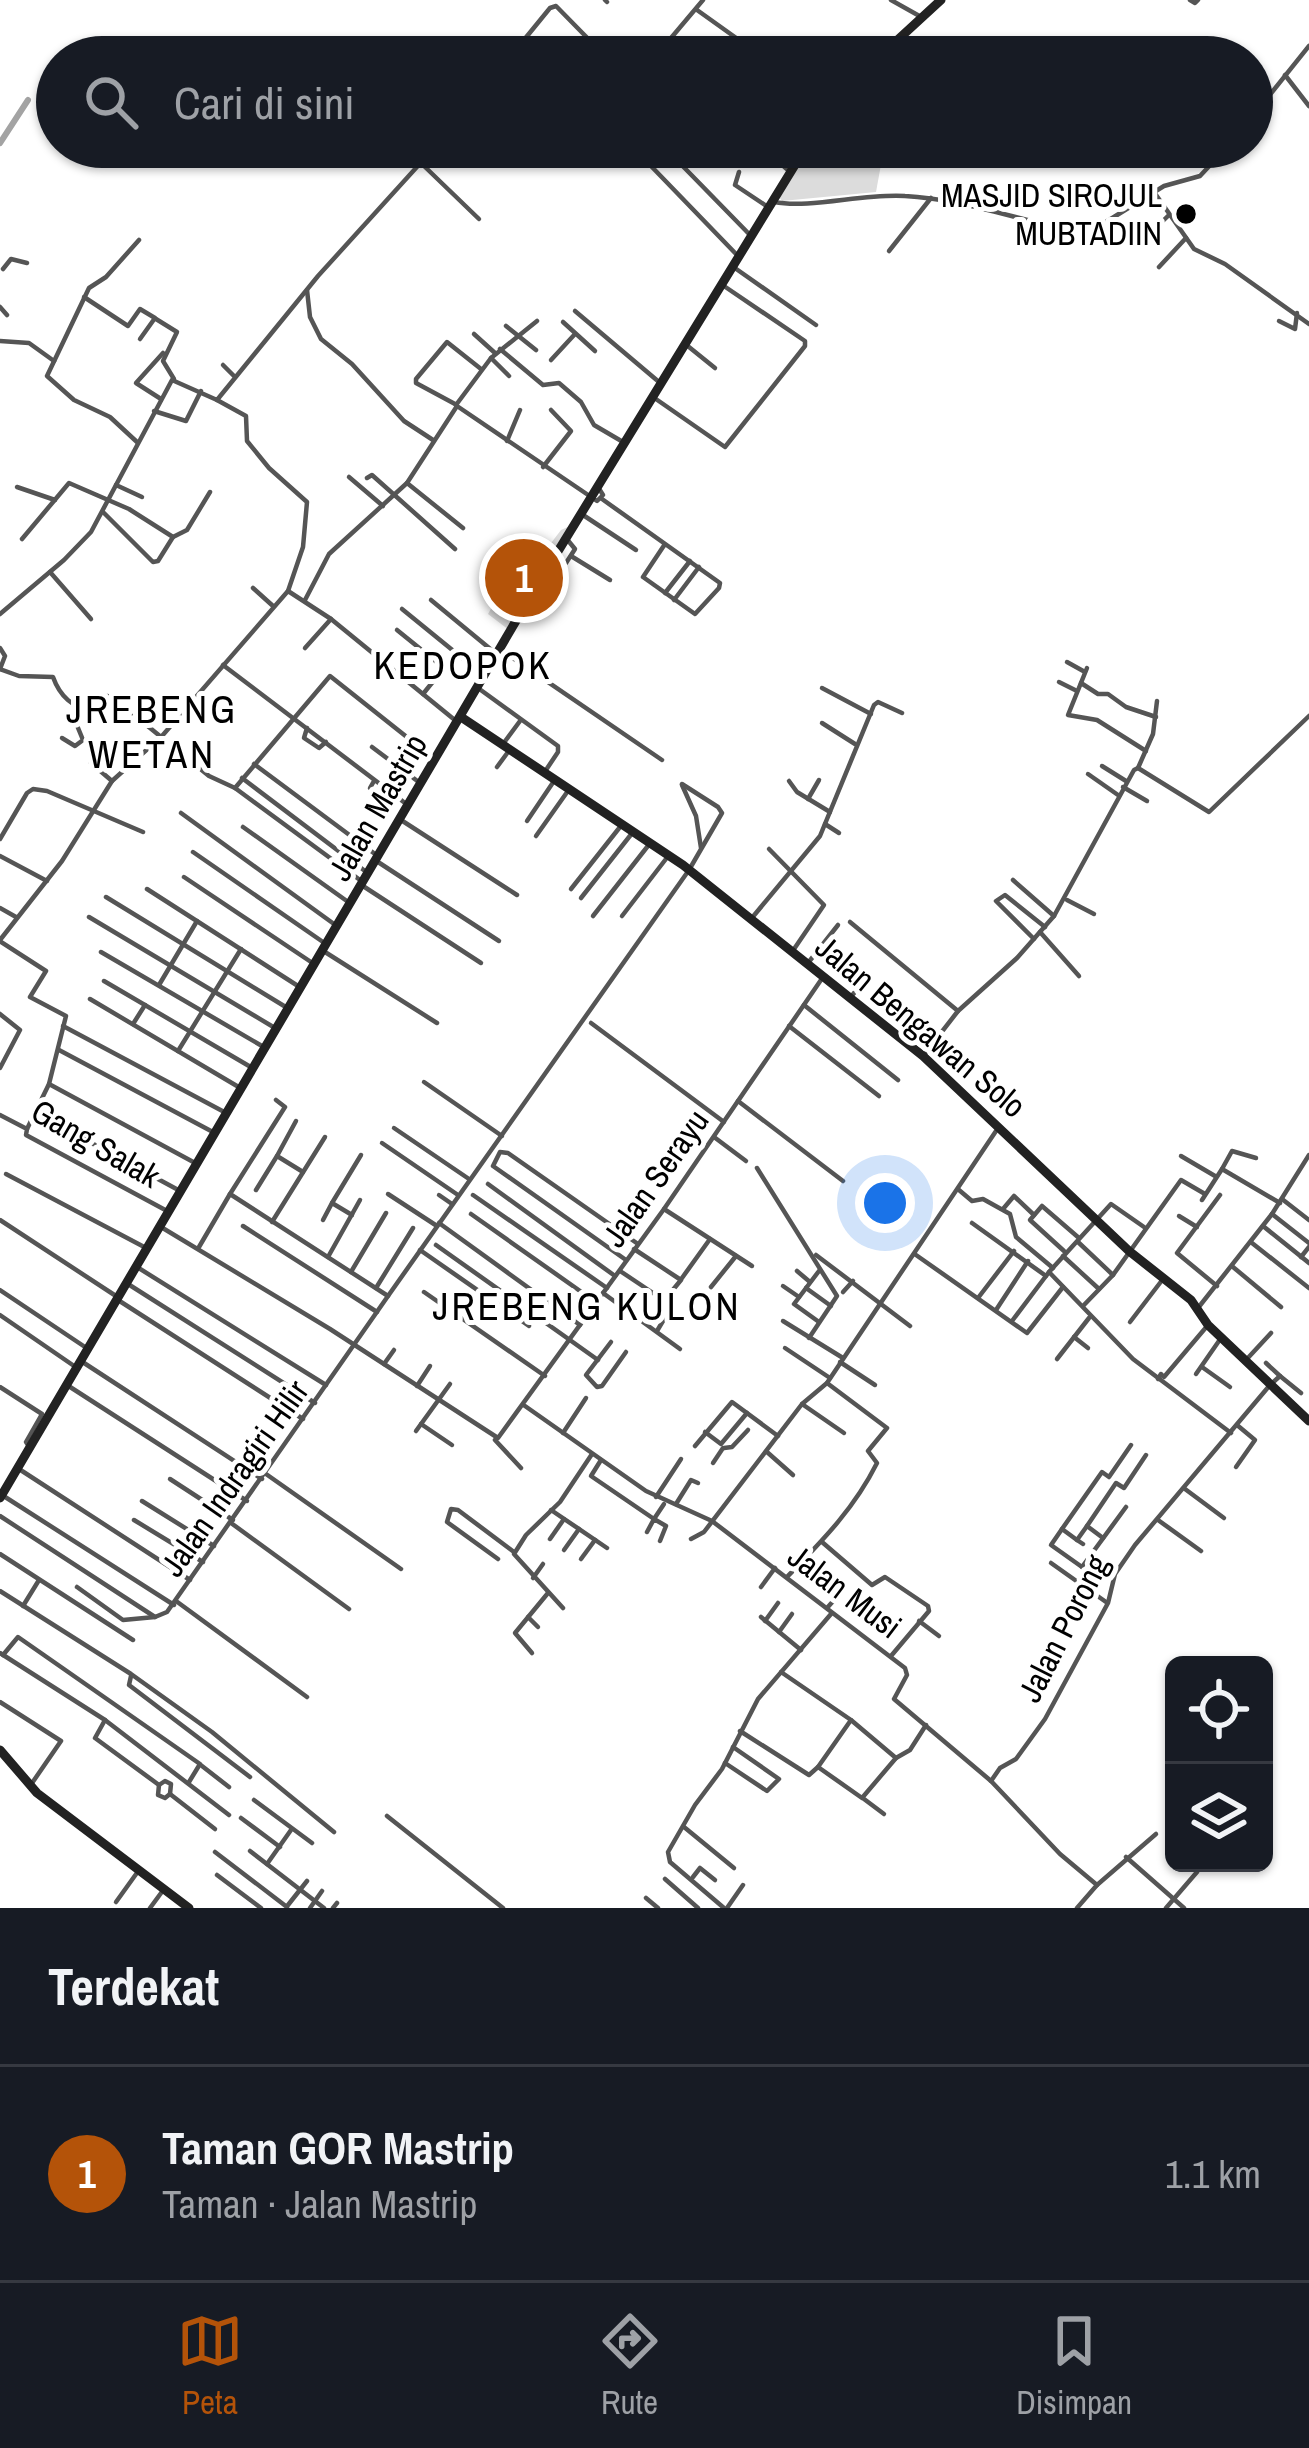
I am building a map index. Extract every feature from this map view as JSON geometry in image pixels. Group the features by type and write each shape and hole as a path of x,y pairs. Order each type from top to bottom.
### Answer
{"main road":[{"path":"902,36 941,0"},
{"name":"Jalan Mastrip","path":"1,1496 580,513 596,498 597,486 623,442 792,168"},
{"name":"Jalan Bengawan Solo","path":"459,720 669,855 923,1056 1130,1251 1198,1308 1208,1325 1309,1421"},
{"path":"0,1750 30,1786 189,1908"}],"street":[{"path":"528,36 559,0"},
{"path":"673,36 703,0"},
{"path":"891,0 922,17"},
{"path":"553,7 560,8 586,36"},
{"path":"695,9 732,36"},
{"path":"1273,91 1309,46"},
{"path":"1286,75 1309,106"},
{"path":"217,400 307,290 417,168"},
{"path":"425,168 479,219"},
{"path":"653,168 735,261 816,325"},
{"path":"684,168 751,236"},
{"path":"786,168 790,171"},
{"path":"739,172 735,185 770,204 884,195 931,198 1088,233 1154,191 1203,175 1209,168"},
{"path":"1154,191 1200,253 1220,260 1309,324"},
{"path":"889,251 931,198"},
{"path":"1138,245 1169,214"},
{"path":"1159,267 1186,238"},
{"path":"137,442 110,417 74,400 47,373 93,284 106,277 139,240"},
{"path":"1,270 11,259 27,263"},
{"path":"651,396 725,447 806,343 721,284"},
{"path":"307,290 310,317 321,340 352,364 404,421 435,441"},
{"path":"85,297 128,326 140,309 177,332 136,382 161,399"},
{"path":"0,307 7,315"},
{"path":"574,311 659,382"},
{"path":"1280,321 1293,330 1297,314"},
{"path":"140,339 155,319"},
{"path":"304,600 329,554 407,483 481,369 537,321"},
{"path":"563,322 595,351"},
{"path":"506,326 536,350"},
{"path":"586,344 597,330"},
{"path":"474,334 548,388 559,383 581,402 594,425 623,442"},
{"path":"551,360 575,334"},
{"path":"0,340 22,340 54,361"},
{"path":"481,369 447,342 416,381 690,560 720,583 693,615 643,578 665,544"},
{"path":"684,343 715,368"},
{"path":"26,1129 49,1084 65,1015 30,997 46,970 0,941 112,782 162,736 290,592 305,538 308,502 247,441 246,416 174,379 164,367 164,353"},
{"path":"495,353 509,376"},
{"path":"223,365 234,376"},
{"path":"0,614 80,546 104,513 137,442 174,379"},
{"path":"154,411 186,421 201,392"},
{"path":"507,441 520,410"},
{"path":"543,467 571,430 551,410"},
{"path":"367,478 371,475 455,549"},
{"path":"350,477 383,506"},
{"path":"22,539 69,483 173,537"},
{"path":"407,483 463,529"},
{"path":"116,485 142,496"},
{"path":"17,487 55,500"},
{"path":"104,513 153,562 173,537 187,530 210,492"},
{"path":"580,513 636,550"},
{"path":"553,560 564,563 571,556 575,548 566,538"},
{"path":"571,556 610,580"},
{"path":"665,593 690,560"},
{"path":"674,600 699,567"},
{"path":"50,572 92,619"},
{"path":"253,588 273,606"},
{"path":"290,592 459,720"},
{"path":"430,600 500,653 662,760"},
{"path":"402,609 465,660"},
{"path":"304,648 331,619"},
{"path":"398,630 444,668"},
{"path":"0,648 4,656 0,669 19,676 53,677 59,694 84,709 95,709 109,696 209,776 235,788 482,963"},
{"path":"422,694 456,653"},
{"path":"1067,662 1086,670 1068,710 1070,717 1097,720 1147,751"},
{"path":"222,664 410,806"},
{"path":"235,788 330,676 436,760"},
{"path":"1059,682 1077,691"},
{"path":"1080,682 1156,717"},
{"path":"478,688 558,746 544,771"},
{"path":"822,688 871,714"},
{"path":"923,1056 958,1011 1054,916 1124,784 1147,751 1157,701"},
{"path":"750,920 825,824 855,744 877,702 902,713"},
{"path":"62,738 75,746 83,740 76,723 84,709"},
{"path":"1138,768 1209,812 1309,716"},
{"path":"497,767 520,721"},
{"path":"822,723 855,744"},
{"path":"372,747 422,785"},
{"path":"91,763 112,782"},
{"path":"254,764 378,859 499,941"},
{"path":"1102,766 1147,801"},
{"path":"1088,774 1118,795"},
{"path":"242,778 365,881"},
{"path":"46,791 55,779"},
{"path":"527,821 556,779"},
{"path":"808,799 819,780"},
{"path":"788,781 830,812"},
{"path":"685,783 722,811 701,848 696,816 685,783"},
{"path":"536,836 570,788"},
{"path":"0,839 29,790 46,791 143,832"},
{"path":"181,813 338,927"},
{"path":"401,820 517,895"},
{"path":"571,889 623,822"},
{"path":"825,824 839,833"},
{"path":"243,827 352,904"},
{"path":"581,898 634,830"},
{"path":"593,916 651,842"},
{"name":"Jalan Indragiri Hilir","path":"76,1587 123,1620 155,1617 177,1603 701,848"},
{"path":"769,849 824,907 792,952"},
{"path":"193,852 437,1023"},
{"path":"622,916 669,855"},
{"path":"0,856 47,880"},
{"path":"184,877 316,966"},
{"path":"1013,880 1054,916"},
{"path":"147,889 302,988"},
{"path":"1040,933 996,901 1005,895 1040,933 1079,976"},
{"path":"106,897 289,1009"},
{"path":"1064,899 1094,914"},
{"path":"0,908 16,917"},
{"path":"89,916 278,1030"},
{"path":"159,986 197,921"},
{"path":"850,922 958,1011"},
{"path":"808,964 838,925"},
{"path":"828,939 865,973 850,998"},
{"path":"178,1051 241,949"},
{"path":"101,952 266,1049"},
{"name":"Jalan Serayu","path":"495,1440 525,1406 823,977"},
{"path":"104,981 254,1069"},
{"path":"90,999 242,1090"},
{"path":"133,1024 145,1005"},
{"path":"803,1005 898,1080"},
{"path":"0,1014 20,1030 0,1068"},
{"path":"591,1024 724,1123"},
{"path":"790,1026 879,1096"},
{"path":"63,1027 228,1114"},
{"path":"58,1050 216,1134"},
{"path":"424,1082 502,1136"},
{"path":"49,1084 197,1164"},
{"path":"198,1248 285,1107 276,1100"},
{"path":"738,1101 843,1181"},
{"path":"36,1113 182,1192"},
{"name":"Gang Salak","path":"0,1115 26,1129 26,1135 169,1212"},
{"path":"256,1190 296,1121"},
{"path":"691,1539 712,1521 802,1404 828,1380 1000,1127"},
{"path":"394,1128 470,1179"},
{"path":"272,1222 325,1137"},
{"path":"714,1137 746,1162"},
{"path":"382,1143 458,1195"},
{"path":"1083,1306 1113,1275 1181,1180 1203,1197 1232,1151 1256,1158"},
{"path":"626,1260 493,1166 500,1152 508,1153 681,1280"},
{"path":"322,1220 361,1155"},
{"path":"1198,1308 1252,1243 1309,1155"},
{"path":"277,1156 303,1172"},
{"path":"1180,1156 1215,1176"},
{"path":"757,1168 837,1296 808,1337"},
{"path":"1222,1169 1309,1220"},
{"path":"6,1174 148,1249"},
{"path":"488,1184 617,1273 667,1298 673,1304 657,1330"},
{"path":"959,1190 972,1201 983,1199 1012,1216 1016,1237 1089,1318 1158,1379 1231,1433"},
{"path":"230,1194 388,1296"},
{"path":"388,1194 441,1225 580,1325"},
{"path":"439,1195 452,1204"},
{"path":"473,1195 680,1349"},
{"path":"1217,1286 1178,1256 1220,1195"},
{"path":"1003,1209 1014,1196 1034,1215"},
{"path":"328,1257 361,1200"},
{"path":"332,1203 352,1215"},
{"path":"1012,1321 1064,1254 1114,1203 1144,1227"},
{"path":"1100,1289 1032,1222 1034,1215 1045,1206 1113,1275"},
{"path":"664,1209 752,1267"},
{"path":"351,1272 386,1213"},
{"path":"471,1214 596,1303"},
{"path":"1272,1214 1309,1245 1301,1257"},
{"path":"1179,1216 1197,1227"},
{"path":"0,1220 303,1419"},
{"path":"972,1223 1049,1272"},
{"path":"243,1226 377,1312"},
{"path":"1263,1226 1309,1263"},
{"path":"161,1227 358,1346 495,1440 521,1468"},
{"path":"376,1288 412,1228"},
{"path":"979,1298 1016,1237"},
{"path":"667,1298 710,1239"},
{"path":"1252,1243 1309,1288"},
{"path":"436,1245 598,1360"},
{"path":"422,1252 529,1326"},
{"path":"816,1255 910,1326"},
{"path":"711,1287 736,1256"},
{"path":"916,1256 1030,1333 1063,1287"},
{"path":"996,1310 1028,1261"},
{"path":"137,1267 328,1386"},
{"path":"1233,1267 1282,1307"},
{"path":"797,1270 831,1306"},
{"path":"829,1281 838,1270"},
{"path":"819,1271 795,1305 819,1322"},
{"path":"1130,1322 1163,1279"},
{"path":"843,1292 853,1281"},
{"path":"128,1284 315,1402"},
{"path":"784,1286 799,1297"},
{"path":"0,1290 88,1349"},
{"path":"424,1292 545,1376"},
{"path":"0,1315 267,1476 401,1569"},
{"path":"1057,1360 1089,1318"},
{"path":"784,1321 875,1385"},
{"path":"1158,1379 1208,1325"},
{"path":"1246,1360 1271,1333"},
{"path":"1074,1337 1088,1348"},
{"path":"1221,1338 1199,1371 1230,1387"},
{"path":"611,1342 586,1376 599,1388 626,1352"},
{"path":"218,1365 229,1348"},
{"path":"785,1348 887,1428 868,1452 877,1462 864,1490 788,1577"},
{"path":"384,1364 394,1350"},
{"path":"1266,1363 1301,1394"},
{"path":"417,1386 430,1366"},
{"path":"251,1386 261,1370"},
{"name":"Jalan Porong","path":"991,1781 1035,1734 1108,1603 1113,1578 1280,1376"},
{"path":"450,1384 419,1427 452,1445"},
{"path":"67,1385 247,1501"},
{"path":"0,1387 45,1417"},
{"path":"563,1433 586,1398"},
{"path":"695,1446 729,1403 778,1436"},
{"path":"802,1404 844,1432"},
{"name":"Jalan Musi","path":"525,1406 665,1502 712,1521 891,1656 908,1672 894,1699 991,1781 1060,1854 1097,1885"},
{"path":"713,1463 748,1412"},
{"path":"1236,1467 1255,1440 1237,1425"},
{"path":"705,1432 722,1446 732,1447 748,1430"},
{"path":"1109,1477 1131,1445"},
{"path":"767,1452 793,1475"},
{"path":"514,1552 592,1454"},
{"path":"1078,1582 1086,1571 1052,1546 1102,1472 1124,1488 1146,1455"},
{"path":"656,1496 681,1459"},
{"path":"585,1484 602,1460"},
{"path":"18,1468 190,1580"},
{"path":"591,1476 666,1527 660,1540"},
{"path":"170,1479 349,1610"},
{"path":"674,1506 692,1480 698,1483"},
{"path":"1062,1529 1080,1542 1116,1483"},
{"path":"1185,1489 1224,1518"},
{"path":"1,1496 177,1603 307,1697"},
{"path":"142,1501 214,1546"},
{"path":"647,1532 665,1502"},
{"path":"1082,1567 1126,1507"},
{"path":"629,1518 636,1508"},
{"path":"498,1559 447,1522 451,1509 514,1552 563,1608"},
{"path":"551,1510 607,1549"},
{"path":"0,1516 155,1617"},
{"path":"550,1539 564,1519"},
{"path":"134,1520 203,1562"},
{"path":"1158,1520 1201,1551"},
{"path":"1087,1526 1103,1538"},
{"path":"564,1550 579,1529"},
{"path":"581,1559 595,1540"},
{"path":"822,1542 871,1584 885,1577 929,1610 891,1656"},
{"path":"0,1554 133,1640"},
{"path":"533,1578 543,1564"},
{"path":"1051,1564 1108,1603"},
{"path":"1094,1566 1113,1578"},
{"path":"761,1587 775,1568"},
{"path":"23,1606 39,1580"},
{"path":"743,1885 725,1908 667,1856 758,1699 801,1650 843,1590"},
{"path":"0,1591 212,1732 334,1832"},
{"path":"532,1653 515,1635 548,1593"},
{"path":"778,1603 763,1619 801,1650"},
{"path":"779,1632 792,1614"},
{"path":"528,1617 538,1627"},
{"path":"919,1622 939,1636"},
{"path":"229,1787 18,1637 1,1654 100,1716 229,1815"},
{"path":"782,1672 896,1758"},
{"path":"129,1673 129,1684 250,1778"},
{"path":"0,1702 61,1741 30,1786"},
{"path":"100,1716 94,1738 159,1785 158,1796 170,1794 215,1829"},
{"path":"740,1731 809,1775 851,1720"},
{"path":"863,1798 896,1758 910,1750 926,1725"},
{"path":"205,1742 212,1732"},
{"path":"725,1763 767,1791 778,1779 733,1747"},
{"path":"189,1783 202,1766"},
{"path":"818,1767 884,1814"},
{"path":"254,1800 312,1843"},
{"path":"387,1816 503,1908"},
{"path":"241,1818 280,1846"},
{"path":"684,1827 734,1868"},
{"path":"267,1864 292,1829"},
{"path":"1077,1908 1126,1857 1156,1834"},
{"path":"250,1851 313,1905 324,1908"},
{"path":"215,1852 286,1907 307,1881"},
{"path":"1126,1857 1184,1908"},
{"path":"692,1878 700,1868 715,1880"},
{"path":"116,1902 139,1870"},
{"path":"1166,1908 1194,1872"},
{"path":"217,1875 261,1908"},
{"path":"665,1879 698,1908"},
{"path":"150,1908 164,1889"},
{"path":"313,1905 322,1891"},
{"path":"646,1898 658,1908"}],"shaded area":[{"path":"795,168 880,168 876,192 782,201 779,197"},
{"path":"570,526 509,630 488,614 518,561 545,551"}],"waterway":[{"path":"0,143 28,100"}],"place":[{"name":"MASJID SIROJUL MUBTADIIN","path":"1186,214"},
{"name":"Taman GOR Mastrip","path":"524,578"}],"district":[{"name":"KEDOPOK","path":"463,665"},
{"name":"JREBENG WETAN","path":"152,732"},
{"name":"JREBENG KULON","path":"587,1306"}]}
